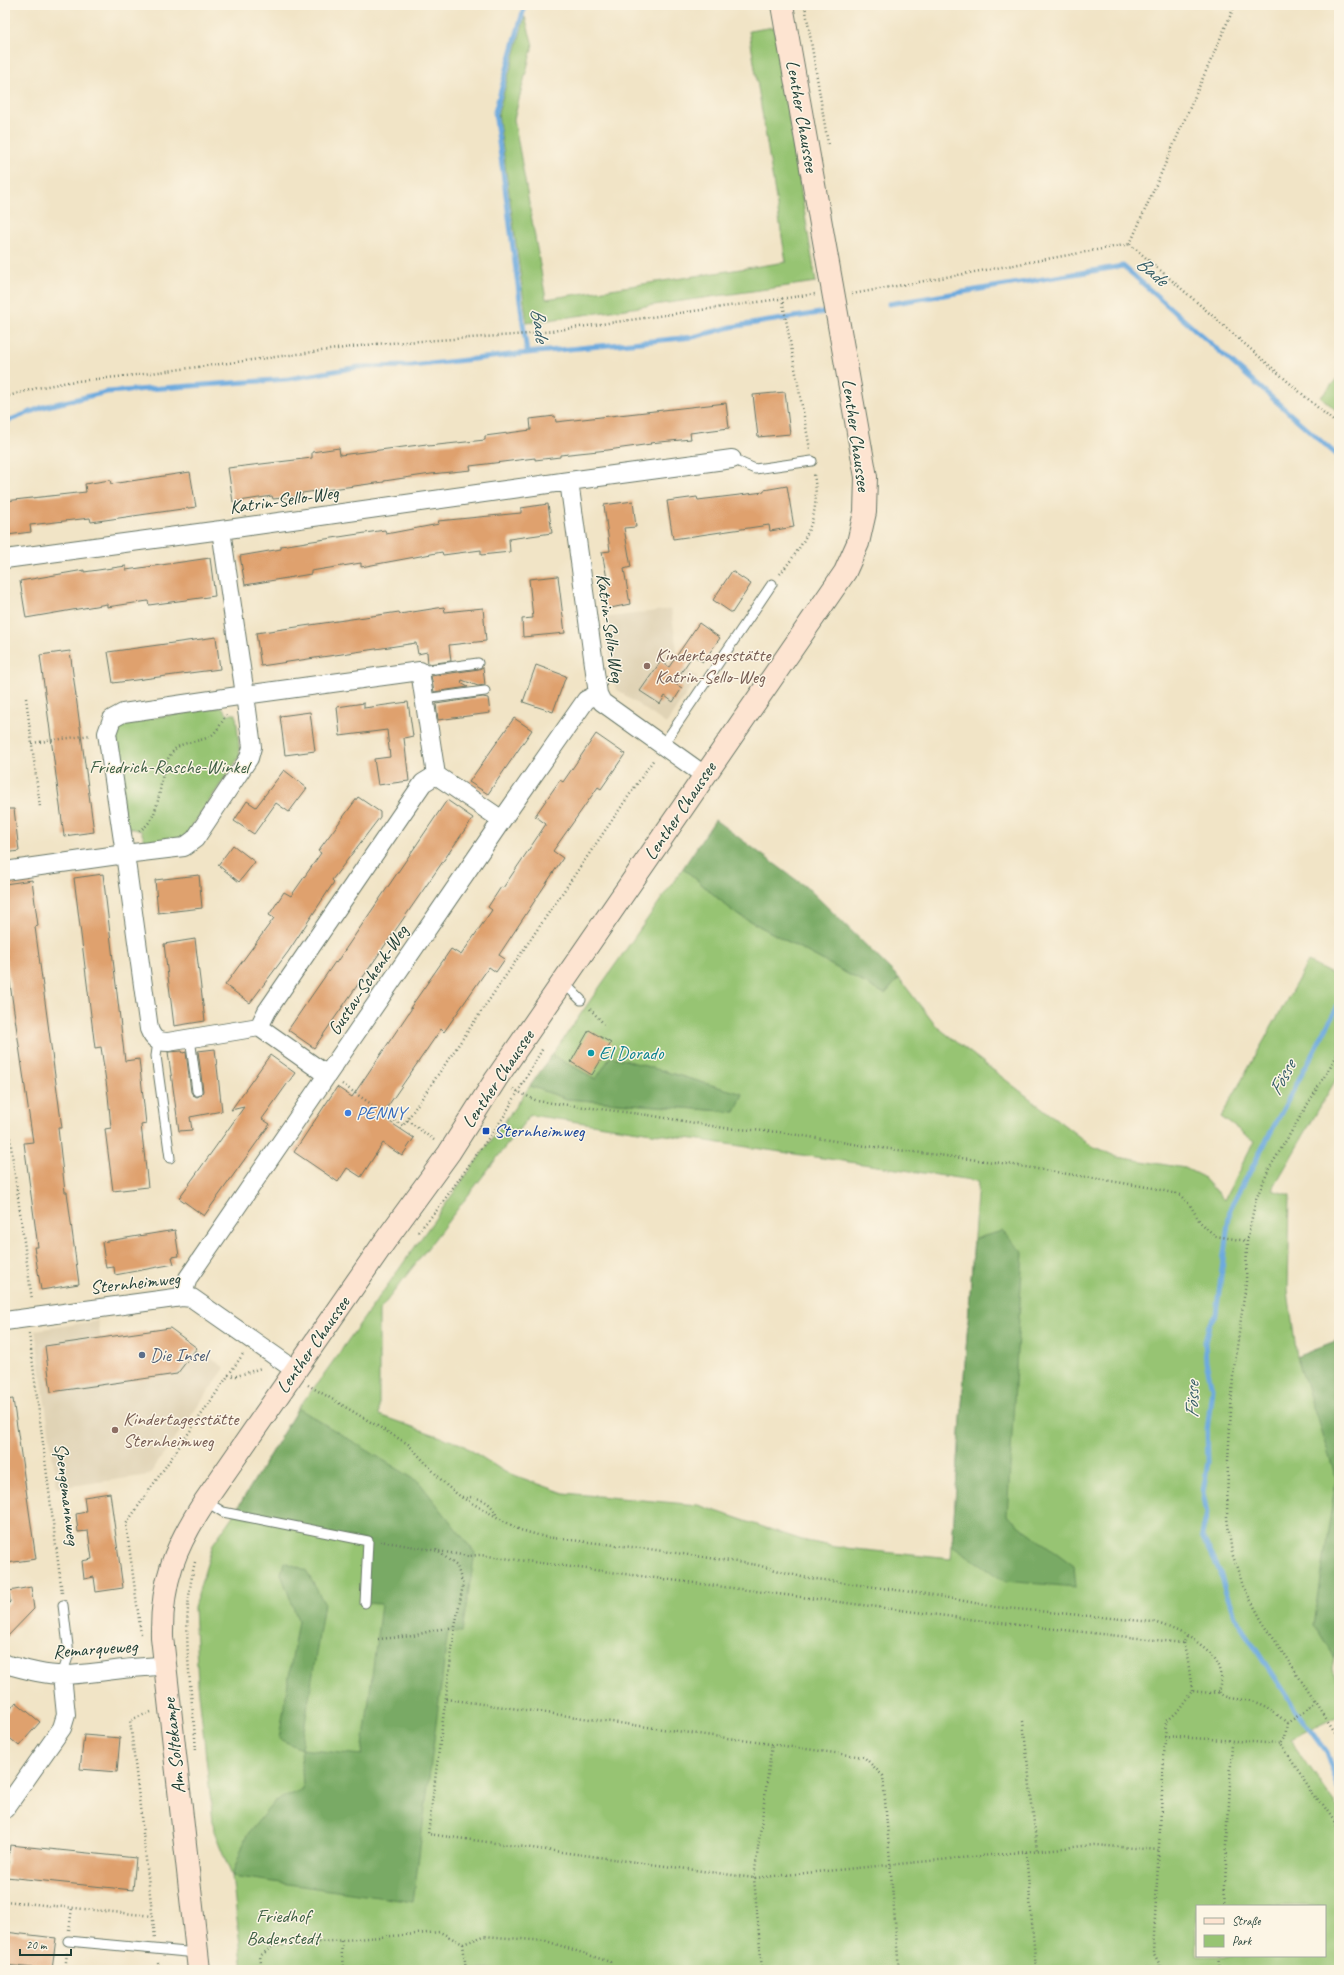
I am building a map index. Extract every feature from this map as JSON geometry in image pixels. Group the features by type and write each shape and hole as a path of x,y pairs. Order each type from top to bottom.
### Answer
{"street":[{"name":"Lenther Chaussee","path":"189,1527 205,1501 295,1370 449,1153 496,1079 562,982 845,572 858,543 865,512 866,477 843,293 782,5"},
{"name":"Katrin-Sello-Weg","path":"5,559 732,459"},
{"name":"Katrin-Sello-Weg","path":"569,481 598,694 602,702 704,775"},
{"path":"5,871 184,847 195,839 249,758 252,747 221,530"},
{"path":"328,1075 259,1027 158,1042 152,1037 149,1029 107,733 112,719 123,713 420,671 436,775 502,820"},
{"name":"Gustav-Schenk-Weg","path":"182,1297 188,1278 502,820 586,700 598,694"},
{"path":"259,1027 267,1011 423,783 436,775"},
{"name":"Sternheimweg","path":"5,1321 182,1297 192,1298 295,1370"},
{"name":"Am Soltekampe","path":"189,1527 173,1558 164,1594 162,1616 164,1666 198,1961"},
{"name":"Remarqueweg","path":"5,1664 42,1673 62,1675 146,1666 164,1666"},
{"path":"5,1810 62,1728 66,1715 62,1675"}],"lane":[{"path":"732,459 754,469 812,460"},
{"path":"663,745 772,584"},
{"path":"420,671 478,663"},
{"path":"424,699 485,691"},
{"path":"562,982 581,1000"},
{"path":"190,1038 197,1091"},
{"path":"158,1042 156,1056 170,1158"},
{"path":"205,1501 223,1512 368,1541 365,1604"},
{"path":"62,1675 69,1654 63,1605"},
{"path":"68,1940 156,1949 198,1961"}],"path":[{"path":"1130,244 1235,5"},
{"path":"5,397 37,388 68,382 136,375 375,344 530,334 782,298 843,293 1130,244"},
{"path":"1130,244 1339,426"},
{"path":"782,298 786,326"},
{"path":"26,698 40,807"},
{"path":"141,831 147,825 156,808 165,764 171,754 180,746 211,736 227,714"},
{"path":"32,743 107,733"},
{"path":"328,1075 403,1126 663,745"},
{"path":"581,1000 604,1024"},
{"path":"1339,1052 1269,1169 1256,1199 1247,1241 1246,1283 1233,1376 1228,1460 1227,1518 1232,1553 1243,1586 1256,1609 1339,1738"},
{"path":"496,1079 537,1101 648,1115 724,1128 779,1132 866,1146 1000,1163 1153,1188 1180,1195 1190,1205 1200,1222 1215,1236 1247,1241"},
{"name":"Spengemannweg","path":"5,1102 63,1605"},
{"path":"407,1120 437,1142"},
{"path":"228,1375 237,1376 266,1367 277,1357"},
{"path":"295,1370 309,1386 408,1444 447,1486 461,1497 520,1530 545,1537 649,1549 757,1565 802,1577 933,1595 995,1607 1053,1614 1153,1622 1170,1627 1187,1636 1205,1649 1220,1672 1221,1682 1218,1692"},
{"path":"461,1497 481,1499 490,1503 497,1518"},
{"path":"368,1541 382,1541 468,1556 480,1556 992,1622 1183,1643"},
{"path":"436,1550 457,1566 463,1585 455,1627 428,1834 754,1878 1094,1845 1159,1850"},
{"path":"190,1584 186,1611 186,1641 195,1739"},
{"path":"378,1639 413,1636 434,1630 455,1627"},
{"path":"1160,1970 1160,1965 1153,1952 1164,1736 1166,1722 1177,1712 1192,1691 1188,1661 1183,1643 1187,1636"},
{"path":"1192,1691 1211,1693 1218,1692 1223,1696 1255,1702 1267,1708 1287,1723"},
{"path":"446,1699 864,1757 882,1776 899,1970"},
{"path":"1281,1744 1285,1738 1287,1723 1310,1710 1317,1704"},
{"path":"149,1712 130,1720 159,1970"},
{"path":"1023,1721 1037,1851"},
{"path":"1164,1736 1232,1742 1281,1744"},
{"path":"1224,1905 1232,1742"},
{"path":"762,1970 754,1878 772,1744"},
{"path":"1281,1744 1339,1830"},
{"path":"1026,1852 1036,1970"},
{"path":"5,1901 153,1916"},
{"path":"262,1970 260,1956 273,1946 440,1932 463,1944 484,1936 546,1940 610,1962 611,1970"},
{"path":"341,1941 344,1970"},
{"path":"463,1944 466,1970"},
{"path":"1220,1970 1221,1957"}],"shaded area":[{"name":"Kindertagesstätte Katrin-Sello-Weg","path":"671,609 679,664 698,677 666,724 616,689 604,618"},
{"name":"Kindertagesstätte Sternheimweg","path":"98,1321 107,1383 177,1374 197,1348 225,1368 149,1475 57,1488 35,1330"}],"green space":[{"path":"525,17 533,45 514,119 546,299 786,262 749,31 774,27 816,282 527,323 498,113"},
{"path":"1339,376 1339,413 1321,397"},
{"name":"Friedrich-Rasche-Winkel","path":"222,707 227,714 236,714 240,756 183,839 146,844 141,831 126,827 112,736 119,723"},
{"path":"715,820 810,890 899,978 885,994 735,913 683,868"},
{"name":"Friedhof Badenstedt","path":"683,868 735,913 885,994 899,978 936,1026 1090,1145 1117,1157 1185,1168 1203,1177 1224,1200 1254,1141 1221,1117 1308,962 1338,977 1339,976 1339,1074 1272,1190 1290,1195 1288,1291 1297,1357 1338,1341 1339,1344 1339,1636 1332,1668 1339,1687 1339,1715 1290,1739 1339,1809 1339,1970 243,1970 232,1876 214,1831 198,1684 194,1607 213,1544 234,1514 298,1408 319,1381 530,1086 568,1099 735,1112 742,1094 596,1079 552,1055","holes":["530,1115 978,1181 951,1559 836,1547 802,1540 698,1505 564,1493 505,1472 461,1444 379,1415 379,1311"]},
{"path":"552,1055 596,1079 611,1056 743,1094 735,1112 567,1099 530,1086"},
{"path":"1002,1231 1023,1253 1007,1516 1074,1566 1076,1587 1004,1581 952,1545 974,1239"},
{"path":"1338,1341 1339,1635 1334,1658 1314,1625 1336,1478 1297,1357"},
{"path":"298,1408 419,1482 475,1553 462,1632 448,1631 413,1902 232,1876 246,1836 275,1801 303,1789 301,1749 362,1755 381,1604 365,1603 368,1541 234,1514"},
{"path":"284,1562 306,1570 324,1603 301,1749 279,1739 298,1620 281,1574"}],"building":[{"path":"785,392 790,434 758,437 753,395"},
{"path":"726,403 729,428 690,433 691,439 560,455 560,457 535,460 535,458 470,466 471,470 431,474 302,493 302,496 273,499 272,496 233,502 228,468 312,458 312,452 339,448 340,455 427,444 428,446 485,440 485,436 531,430 530,419 555,416 556,422"},
{"path":"190,472 196,507 91,522 90,518 30,525 31,532 7,535 5,501 86,492 85,484 110,480 111,484"},
{"path":"787,486 794,527 770,531 769,525 673,539 667,501 697,497 698,500 764,492 764,490"},
{"path":"633,501 636,527 624,528 631,567 624,569 630,604 606,609 602,585 608,584 602,552 610,551 604,505"},
{"path":"548,504 552,533 509,539 510,552 481,555 481,550 443,555 442,552 361,567 361,563 311,571 311,574 245,585 240,556 281,549 281,546 385,530 386,534 439,524 438,521 521,513 521,508"},
{"path":"210,558 215,596 149,605 148,601 107,607 107,604 26,618 20,581 84,570 84,572 126,566 126,570"},
{"path":"732,571 751,584 732,613 713,600"},
{"path":"558,576 565,633 523,637 522,619 533,618 529,579"},
{"path":"444,607 445,612 483,608 486,641 449,645 451,661 428,664 427,652 418,654 416,643 261,666 256,633 399,612 400,614"},
{"path":"699,623 720,638 703,662 693,655 674,683 682,688 673,702 665,696 660,704 640,691 661,661 669,667"},
{"path":"216,637 220,669 113,683 108,652"},
{"path":"70,651 94,832 64,836 40,655"},
{"path":"536,665 566,676 553,712 523,702"},
{"path":"483,667 485,685 478,686 462,680 461,683 468,687 434,692 431,676 479,669"},
{"path":"483,697 488,698 490,713 438,720 436,704"},
{"path":"408,702 413,736 404,738 409,781 378,785 374,759 390,757 387,730 340,736 337,707 364,703 364,708"},
{"path":"310,712 315,751 285,755 280,716"},
{"path":"514,718 532,730 488,794 469,782"},
{"path":"596,734 625,754 601,789 598,787 553,851 563,858 499,955 505,959 496,972 489,967 444,1032 441,1029 381,1116 414,1138 402,1156 383,1143 361,1177 347,1168 338,1182 294,1152 337,1087 352,1097 412,1008 410,1008 451,949 461,955 492,910 488,907 501,887 503,888 546,824 535,816 560,780 563,782"},
{"path":"284,770 307,788 289,812 276,803 254,834 234,821 247,801 256,807"},
{"path":"358,797 380,812 380,817 332,880 334,882 288,952 250,1003 225,985 274,918 269,915 284,892 291,896 321,853 318,851"},
{"path":"447,800 473,818 314,1048 288,1030 335,962 336,963"},
{"path":"5,809 14,809 19,851 5,853"},
{"path":"233,845 255,862 239,882 218,865"},
{"path":"103,874 125,1061 139,1059 146,1124 141,1125 148,1187 113,1191 105,1129 111,1128 108,1095 101,1047 95,1048 74,878"},
{"path":"199,875 202,908 158,913 155,880"},
{"path":"32,880 38,926 35,927 62,1128 58,1128 65,1192 67,1192 79,1284 41,1290 34,1247 38,1247 24,1143 33,1142 5,949 5,884"},
{"path":"195,939 205,1021 174,1026 164,944"},
{"name":"El Dorado","path":"589,1030 611,1043 592,1075 571,1062"},
{"path":"215,1049 222,1111 190,1117 192,1130 179,1131 168,1052 186,1052 191,1092 197,1097 201,1095 203,1091 198,1051"},
{"path":"270,1055 295,1073 262,1119 270,1124 204,1216 179,1198 244,1107 231,1110"},
{"path":"175,1230 179,1256 172,1257 174,1264 115,1275 114,1267 106,1268 102,1242"},
{"path":"170,1328 197,1348 177,1374 51,1392 45,1346"},
{"path":"13,1399 36,1559 7,1563 5,1548 5,1400"},
{"path":"110,1493 123,1588 96,1592 94,1577 84,1579 82,1561 92,1559 88,1531 78,1532 76,1514 86,1512 84,1497"},
{"path":"31,1587 34,1609 5,1639 5,1607 10,1602 9,1591"},
{"path":"16,1702 40,1722 19,1746 5,1734 5,1716"},
{"path":"84,1735 120,1738 117,1772 80,1769"},
{"path":"10,1845 136,1858 133,1890 6,1877"},
{"path":"5,1932 56,1938 52,1970 5,1965"}],"waterway":[{"name":"Bade","path":"525,5 495,112 527,353 693,337 731,327 826,312"},
{"name":"Bade","path":"889,304 1123,266 1339,457"},
{"path":"5,422 43,407 107,392 288,379 359,367 412,366 527,353"},
{"name":"Fösse","path":"1339,1004 1230,1209 1216,1314 1209,1325 1205,1341 1206,1362 1212,1388 1207,1431 1208,1462 1203,1492 1207,1513 1202,1535 1219,1570 1234,1616 1296,1711 1326,1752 1339,1789"}],"place":[{"name":"Kindertagesstätte Katrin-Sello-Weg","path":"647,666"},
{"name":"El Dorado","path":"591,1053"},
{"name":"PENNY","path":"348,1113"},
{"name":"Sternheimweg","path":"486,1131"},
{"name":"Die Insel","path":"142,1355"},
{"name":"Kindertagesstätte Sternheimweg","path":"115,1430"}]}
